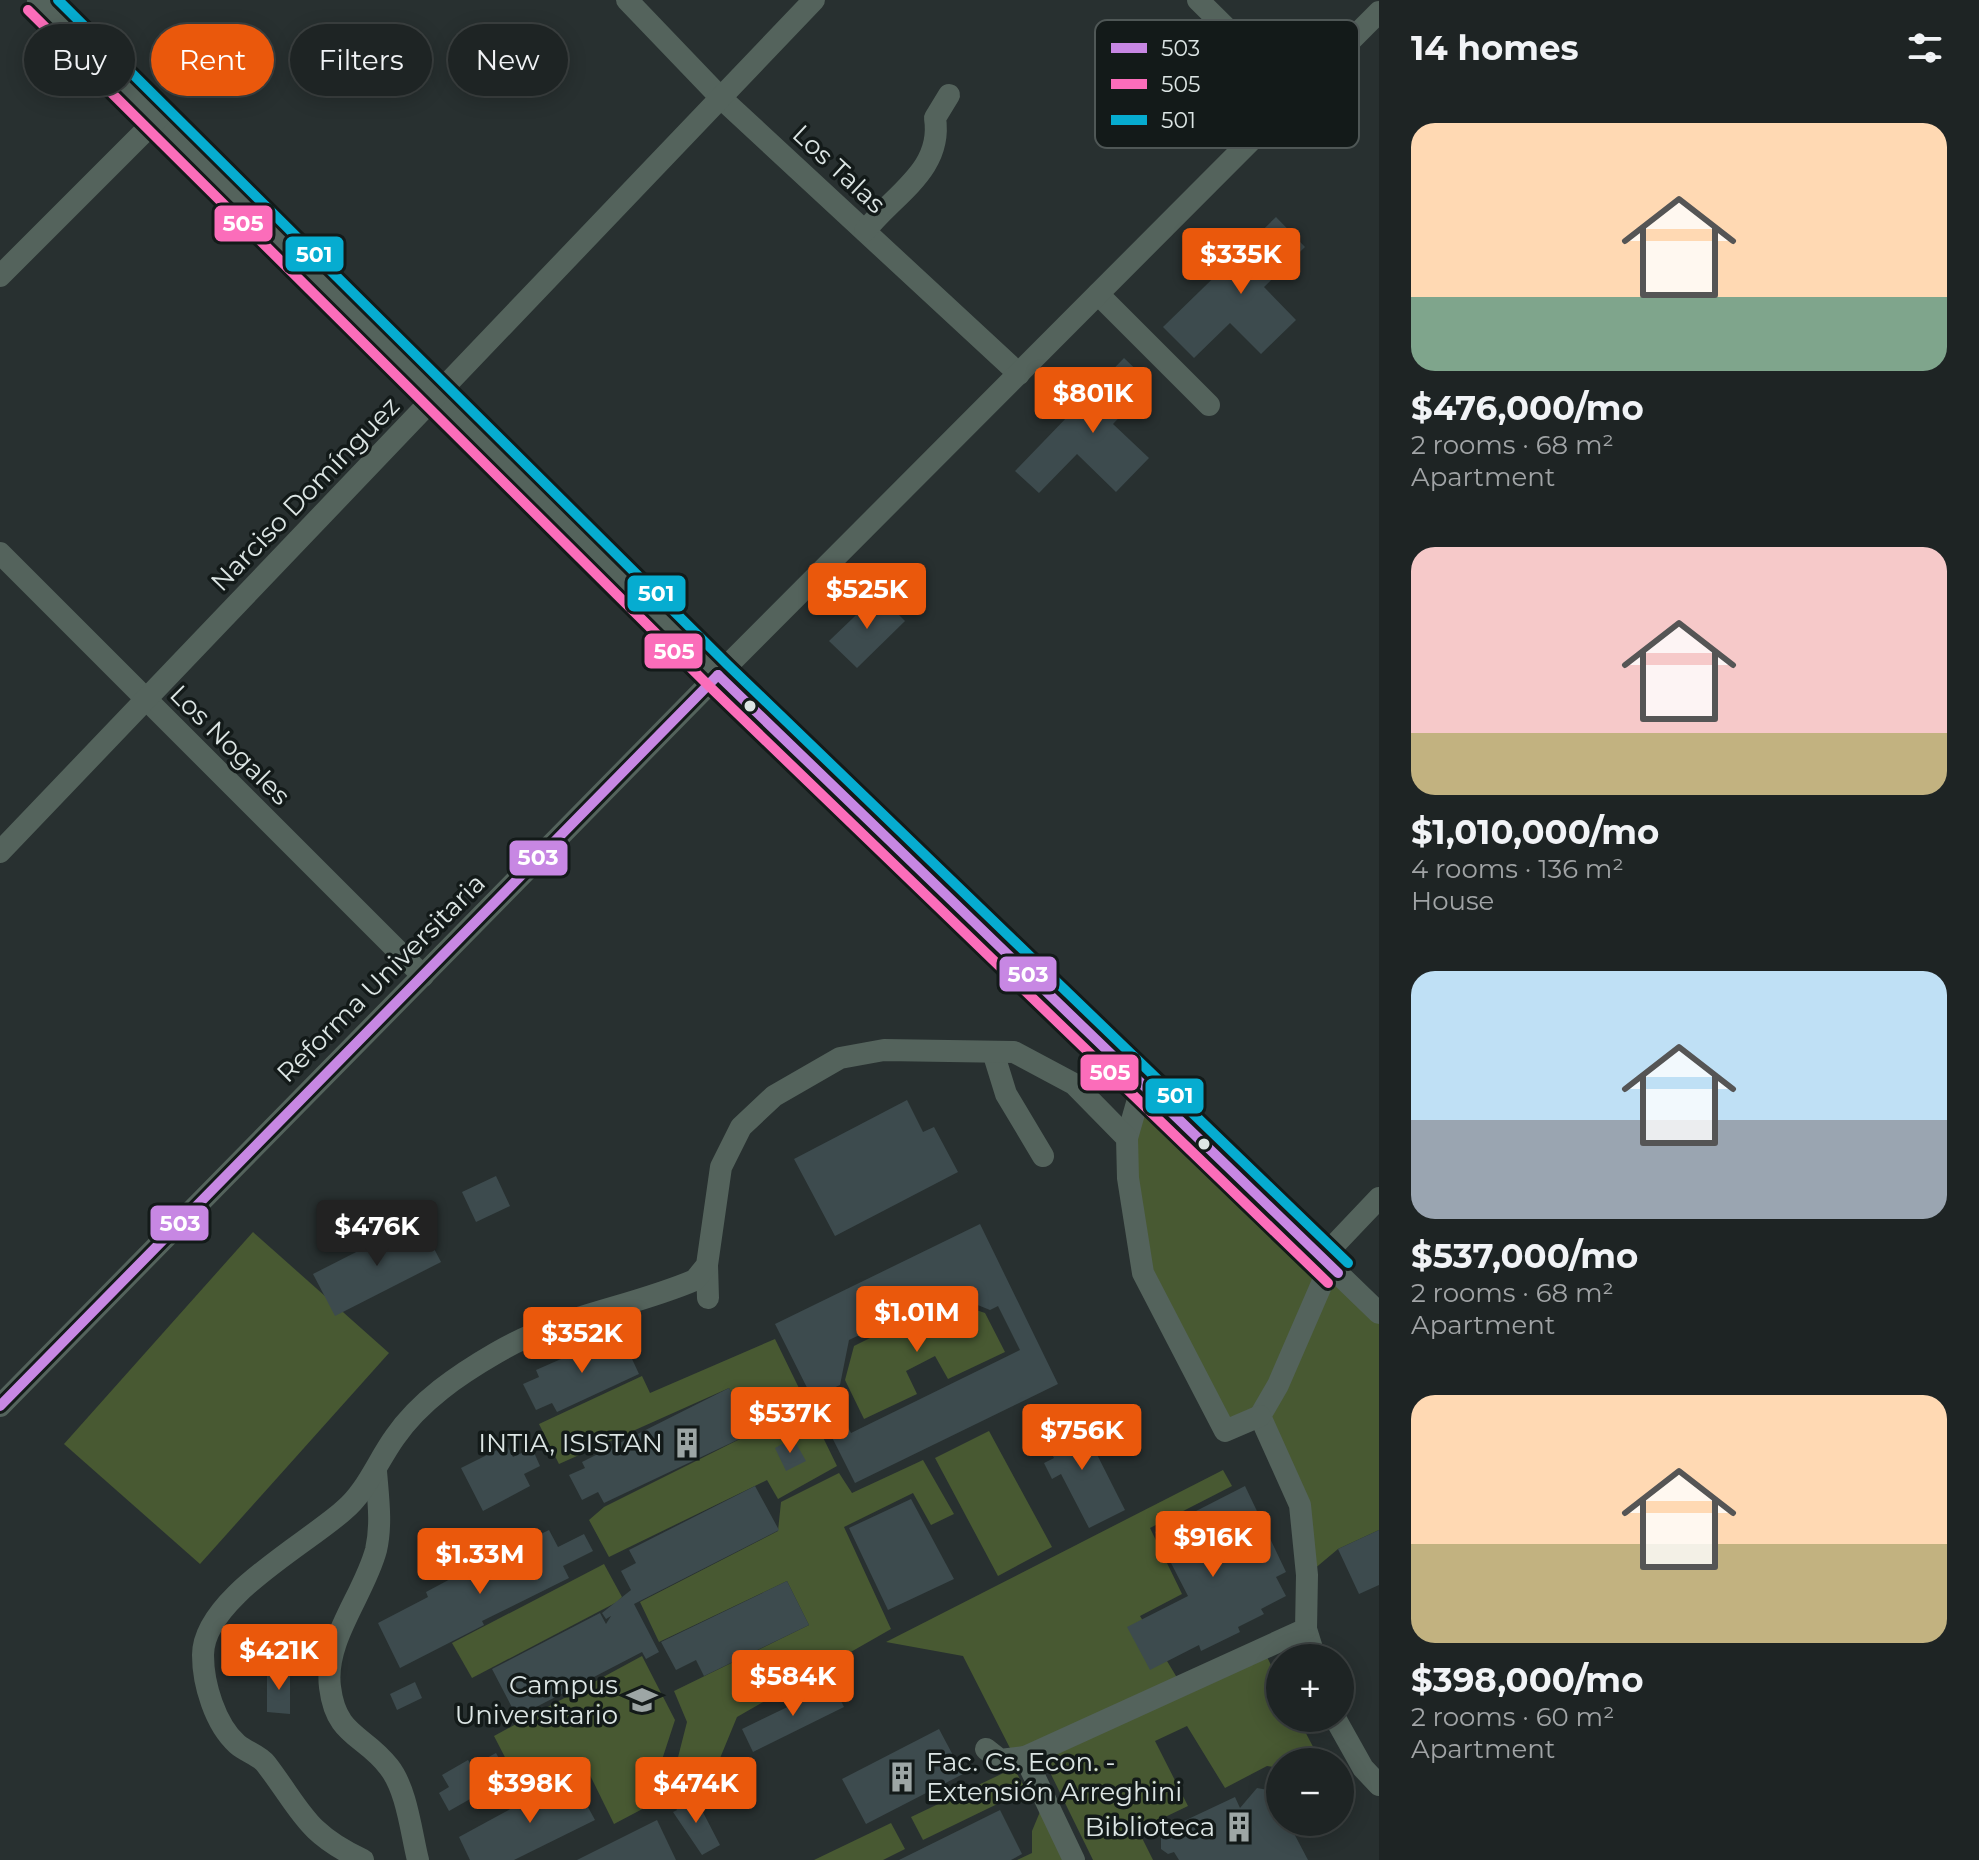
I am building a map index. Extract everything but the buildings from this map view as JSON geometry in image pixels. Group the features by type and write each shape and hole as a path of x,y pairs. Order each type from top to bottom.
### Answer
{"street":[{"path":"38,0 718,675 1379,1313"},
{"name":"Los Talas","path":"627,0 721,98 1019,374"},
{"name":"Narciso Domínguez","path":"0,852 814,0"},
{"path":"1198,0 1218,20"},
{"name":"Reforma Universitaria","path":"1359,32 1379,12"},
{"path":"865,231 934,154 938,136 935,118 949,95"},
{"path":"0,276 157,119"},
{"name":"Reforma Universitaria","path":"0,1406 718,675 1245,148"},
{"path":"1098,294 1209,405"},
{"name":"Los Nogales","path":"0,553 423,976"},
{"path":"708,1298 707,1265 721,1167 741,1127 774,1096 840,1058 884,1050 1014,1052 1074,1084 1127,1138"},
{"path":"993,1052 1006,1094 1043,1156"},
{"path":"1143,1082 1127,1138 1128,1178 1143,1273 1162,1319 1213,1420 1225,1431 1260,1416 1278,1385 1326,1261 1379,1198"},
{"path":"363,1860 338,1848 302,1819 264,1761 236,1743 216,1712 206,1682 203,1652 215,1618 282,1557 345,1510 376,1471 393,1439 420,1405 498,1351 572,1319 653,1301 695,1280 707,1265"},
{"path":"1260,1416 1300,1505 1307,1575 1306,1629 1311,1644"},
{"path":"376,1471 380,1527 376,1551 331,1658 329,1684 341,1725 390,1767 401,1794 418,1860"},
{"path":"986,1749 1000,1760 1025,1757 1306,1629"},
{"path":"1343,1732 1363,1768 1379,1785"},
{"path":"1025,1757 1074,1860"}],"green space":[{"path":"1143,1082 1379,1313 1379,1530 1338,1549 1307,1575 1300,1505 1259,1414 1225,1431 1143,1273 1127,1138"},
{"path":"253,1232 389,1353 200,1564 64,1444"},
{"path":"946,1300 985,1313 1005,1352 948,1379 935,1356 906,1371 917,1394 864,1419 845,1380 854,1346"},
{"path":"775,1339 837,1466 778,1499 767,1480 609,1557 589,1520 604,1507 752,1433 729,1388 559,1464 539,1424 642,1376 650,1393"},
{"path":"989,1431 1052,1547 998,1576 935,1458"},
{"path":"923,1460 954,1514 931,1525 913,1493 844,1527 891,1629 737,1717 697,1814 675,1769 687,1722 674,1691 809,1625 787,1581 659,1642 640,1602 778,1531 781,1502 839,1473 852,1493"},
{"path":"1223,1470 1232,1486 1150,1528 1182,1594 1140,1616 1179,1681 1012,1752 963,1656 886,1642"},
{"path":"604,1564 622,1597 617,1602 472,1678 452,1643"},
{"path":"642,1656 675,1720 657,1775 667,1796 614,1824 586,1767 524,1794 494,1736"},
{"path":"1266,1657 1266,1732 1305,1732 1314,1748 1266,1748 1266,1767 1225,1788 1187,1726 1155,1741 1188,1806 1138,1830 1153,1860 1093,1860 1043,1758"},
{"path":"1014,1768 1026,1790 923,1840 911,1817"},
{"path":"1042,1807 1065,1860 1017,1860 1032,1853 1032,1831"},
{"path":"891,1823 905,1849 883,1860 814,1860"}],"transit line":[{"name":"501","path":"58,0 728,665 1348,1263"},
{"name":"505","path":"28,10 708,685 1328,1283"},
{"name":"503","path":"718,675 1338,1273"},
{"name":"503","path":"0,1406 718,675"}],"place":[{"name":"INTIA, ISISTAN","path":"687,1443"},
{"name":"Campus Universitario","path":"642,1700"},
{"name":"Fac. Cs. Econ. - Extensión Arreghini","path":"902,1777"},
{"name":"Biblioteca","path":"1239,1827"}]}
